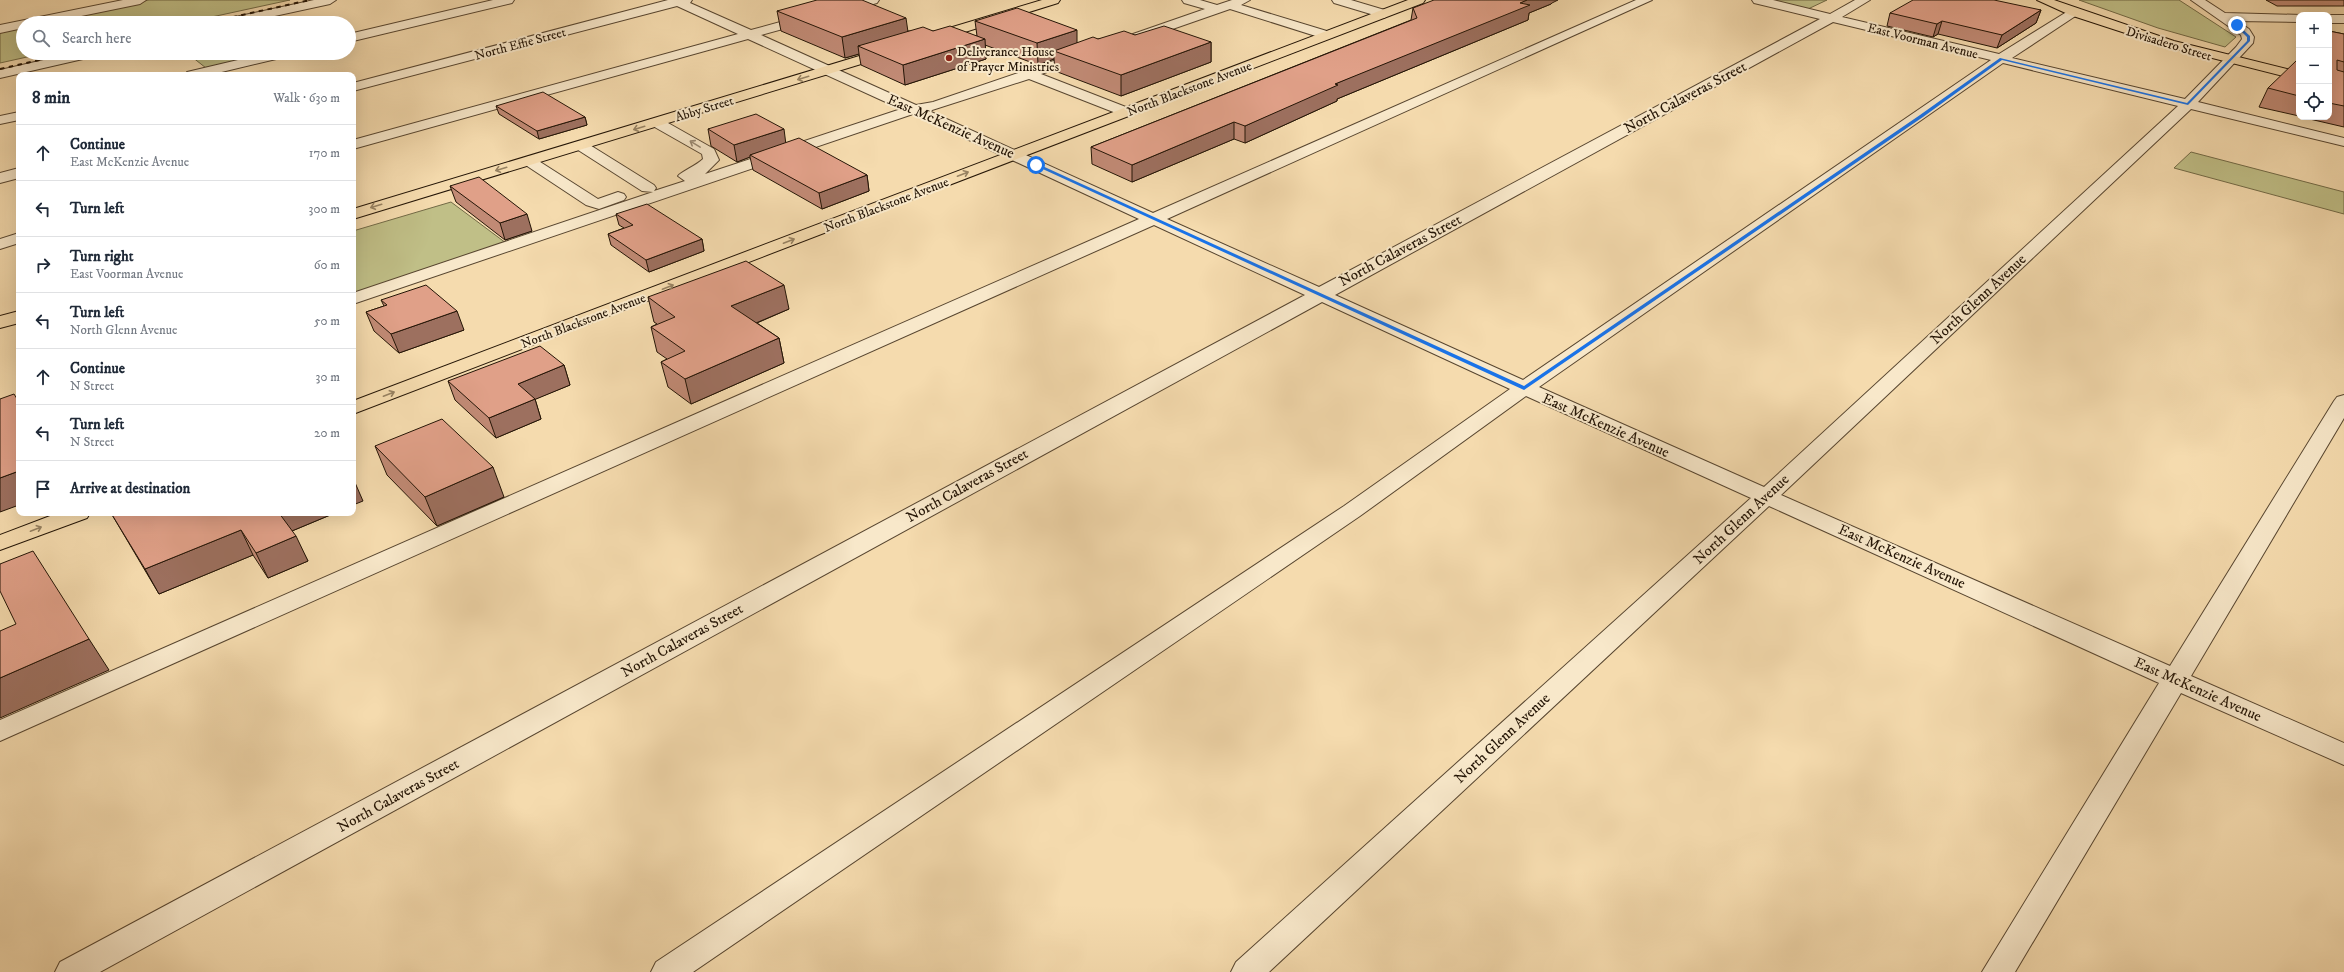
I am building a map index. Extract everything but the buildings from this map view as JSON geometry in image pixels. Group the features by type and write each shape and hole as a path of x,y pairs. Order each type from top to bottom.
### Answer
{"main road":[{"path":"920,42 1054,0"},
{"name":"Divisadero Street","path":"2043,0 2073,12 2168,44 2229,61 2296,75"},
{"name":"North Blackstone Avenue","path":"356,407 1014,154 1384,14 1414,1"},
{"name":"Abby Street","path":"356,213 905,46"},
{"path":"0,322 16,317"},
{"path":"0,543 71,516"}],"street":[{"path":"63,16 140,0"},
{"path":"258,16 330,0"},
{"path":"356,36 508,0"},
{"path":"356,144 873,0"},
{"path":"1188,0 1201,4 1220,5 1326,36"},
{"path":"1127,40 1220,5 1244,0"},
{"path":"1338,0 1384,14"},
{"path":"0,731 1646,0"},
{"name":"East Voorman Avenue","path":"1758,0 2344,142"},
{"name":"North Calaveras Street","path":"71,972 1318,294 1864,0"},
{"path":"2197,0 2223,17 2296,18"},
{"name":"East McKenzie Avenue","path":"680,1 1524,388 2344,755"},
{"name":"North Effie Street","path":"356,85 680,1"},
{"path":"667,972 1352,511 1524,388 1921,116 2001,59 2073,12"},
{"name":"North Glenn Avenue","path":"1247,972 1767,496 2188,104 2245,46 2248,37 2237,25 2223,17"},
{"path":"2332,19 2344,19"},
{"path":"0,29 16,26"},
{"path":"356,298 888,117 937,105 1097,50"},
{"path":"23,72 66,60"},
{"path":"205,72 255,60"},
{"path":"0,74 16,73"},
{"path":"1029,74 1126,112"},
{"path":"0,120 16,117"},
{"path":"529,160 592,202 599,204 699,171 712,160 709,152 656,122"},
{"path":"580,145 648,188"},
{"path":"0,178 16,174"},
{"path":"0,244 16,239"},
{"path":"1998,972 2344,401"}],"shaded area":[{"path":"149,0 290,0 216,16 72,16"},
{"path":"1771,0 1827,0 1808,9"},
{"path":"2079,0 2179,0 2236,37 2225,47 2158,28"},
{"path":"16,28 16,59 0,63 0,33"},
{"path":"196,60 240,60 206,68"},
{"path":"2191,152 2344,192 2344,214 2174,168"},
{"path":"451,202 506,243 356,293 356,230"}],"railway":[{"path":"238,16 310,0"},
{"path":"0,69 39,60"}],"place":[{"name":"Deliverance House of Prayer Ministries","path":"949,58"}],"route":[{"path":"1036,165 1524,388 1921,116 2001,59 2188,104 2245,46 2248,41 2248,37 2237,25"}]}
